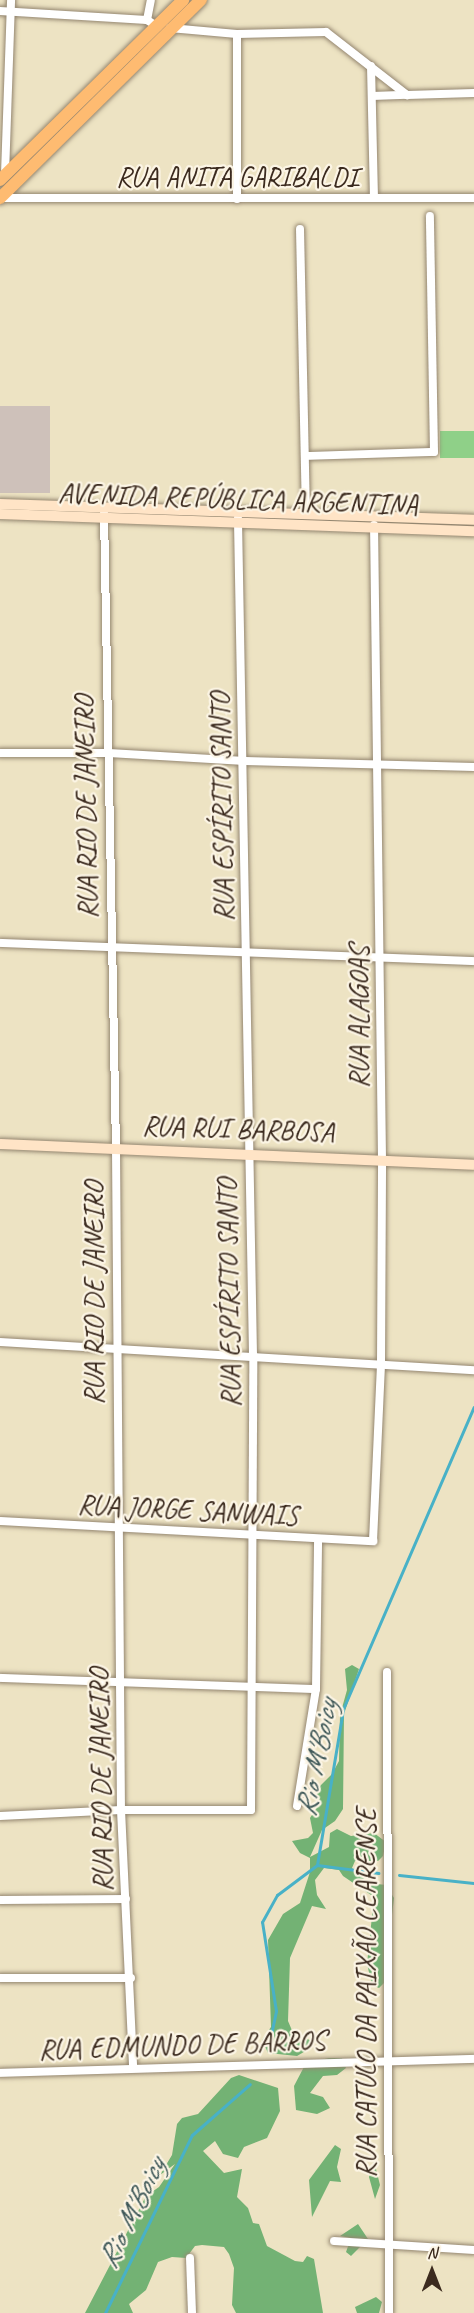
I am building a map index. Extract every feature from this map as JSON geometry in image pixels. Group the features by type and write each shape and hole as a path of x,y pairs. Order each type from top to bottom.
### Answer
{"main road":[{"path":"2,178 152,23 183,0"},
{"path":"0,198 201,0"},
{"name":"AVENIDA REPÚBLICA ARGENTINA","path":"0,504 238,523 474,531"},
{"name":"AVENIDA REPÚBLICA ARGENTINA","path":"0,514 238,511 474,520"},
{"name":"RUA RUI BARBOSA","path":"0,1144 382,1159 474,1165"}],"street":[{"path":"2,178 11,0"},
{"path":"151,0 152,23"},
{"path":"0,11 152,23 173,28 237,34 327,32 407,95"},
{"path":"237,34 237,199"},
{"path":"371,66 374,198"},
{"path":"372,96 474,93"},
{"name":"RUA ANITA GARIBALDI","path":"0,198 474,198"},
{"path":"306,456 434,452 430,216"},
{"path":"300,229 306,514"},
{"name":"RUA ESPÍRITO SANTO","path":"121,1810 251,1810 254,1687 253,1355 238,511"},
{"name":"RUA RIO DE JANEIRO","path":"104,513 116,1148 121,1810 131,1978 133,2068"},
{"name":"RUA ALAGOAS","path":"373,1541 381,1364 382,1159 382,960 376,765 374,516"},
{"path":"0,753 109,753 244,761 474,767"},
{"path":"0,943 382,960 474,961"},
{"path":"0,1342 253,1355 474,1370"},
{"name":"RUA JORGE SANWAIS","path":"0,1521 119,1530 373,1541"},
{"path":"297,1806 316,1689 318,1539"},
{"name":"RUA CATULO DA PAIXÃO CEARENSE","path":"387,1672 389,2313"},
{"path":"0,1678 316,1689"},
{"path":"0,1816 121,1810"},
{"path":"0,1900 126,1899"},
{"path":"0,1978 131,1978"},
{"name":"RUA EDMUNDO DE BARROS","path":"0,2073 474,2059"},
{"path":"334,2241 474,2250"},
{"path":"190,2258 192,2313"}],"shaded area":[{"path":"0,406 50,406 50,493 0,493"}],"green space":[{"path":"440,431 474,431 474,458 440,458"},
{"path":"352,1665 359,1669 344,1714 343,1809 335,1821 322,1830 310,1857 329,1847 330,1833 337,1829 351,1836 374,1833 386,1842 383,1856 378,1861 355,1861 352,1868 369,1883 386,1885 394,1898 384,1983 379,1988 372,1985 367,1964 374,1897 343,1876 339,1870 324,1868 315,1880 317,1895 326,1909 312,1906 290,1958 288,2021 294,2035 310,2040 309,2049 297,2056 268,2053 262,2040 271,2027 268,1940 283,1914 300,1903 310,1872 310,1858 300,1853 292,1841 308,1838 313,1833 310,1818 319,1804 316,1790 332,1774 339,1761 340,1715 347,1690 345,1669"},
{"path":"342,2058 346,2068 337,2075 323,2076 310,2093 323,2097 330,2108 317,2114 296,2110 294,2086 306,2063"},
{"path":"239,2075 278,2088 280,2111 267,2138 244,2147 238,2158 223,2154 215,2141 203,2151 224,2173 242,2169 237,2197 248,2208 253,2223 259,2224 267,2246 295,2261 303,2262 307,2256 314,2259 323,2313 236,2313 232,2305 234,2268 229,2254 224,2247 202,2245 195,2246 186,2258 172,2257 158,2262 146,2290 129,2304 133,2313 85,2313 146,2196 159,2187 175,2164 160,2175 172,2155 177,2124 182,2118 198,2114 231,2078"},
{"path":"335,2145 341,2149 337,2167 341,2182 330,2181 312,2217 309,2180"},
{"path":"374,2161 380,2185 375,2199 369,2177"},
{"path":"358,2224 368,2239 351,2256 346,2252 351,2238 340,2236"},
{"path":"376,2297 382,2302 379,2313 357,2313 355,2307"}],"waterway":[{"name":"Rio M'Boicy","path":"269,2044 276,2011 262,1922 277,1895 317,1865 343,1709 474,1407"},
{"path":"317,1865 378,1873"},
{"path":"399,1875 474,1883"},
{"name":"Rio M'Boicy","path":"105,2313 192,2135 250,2084"}]}
